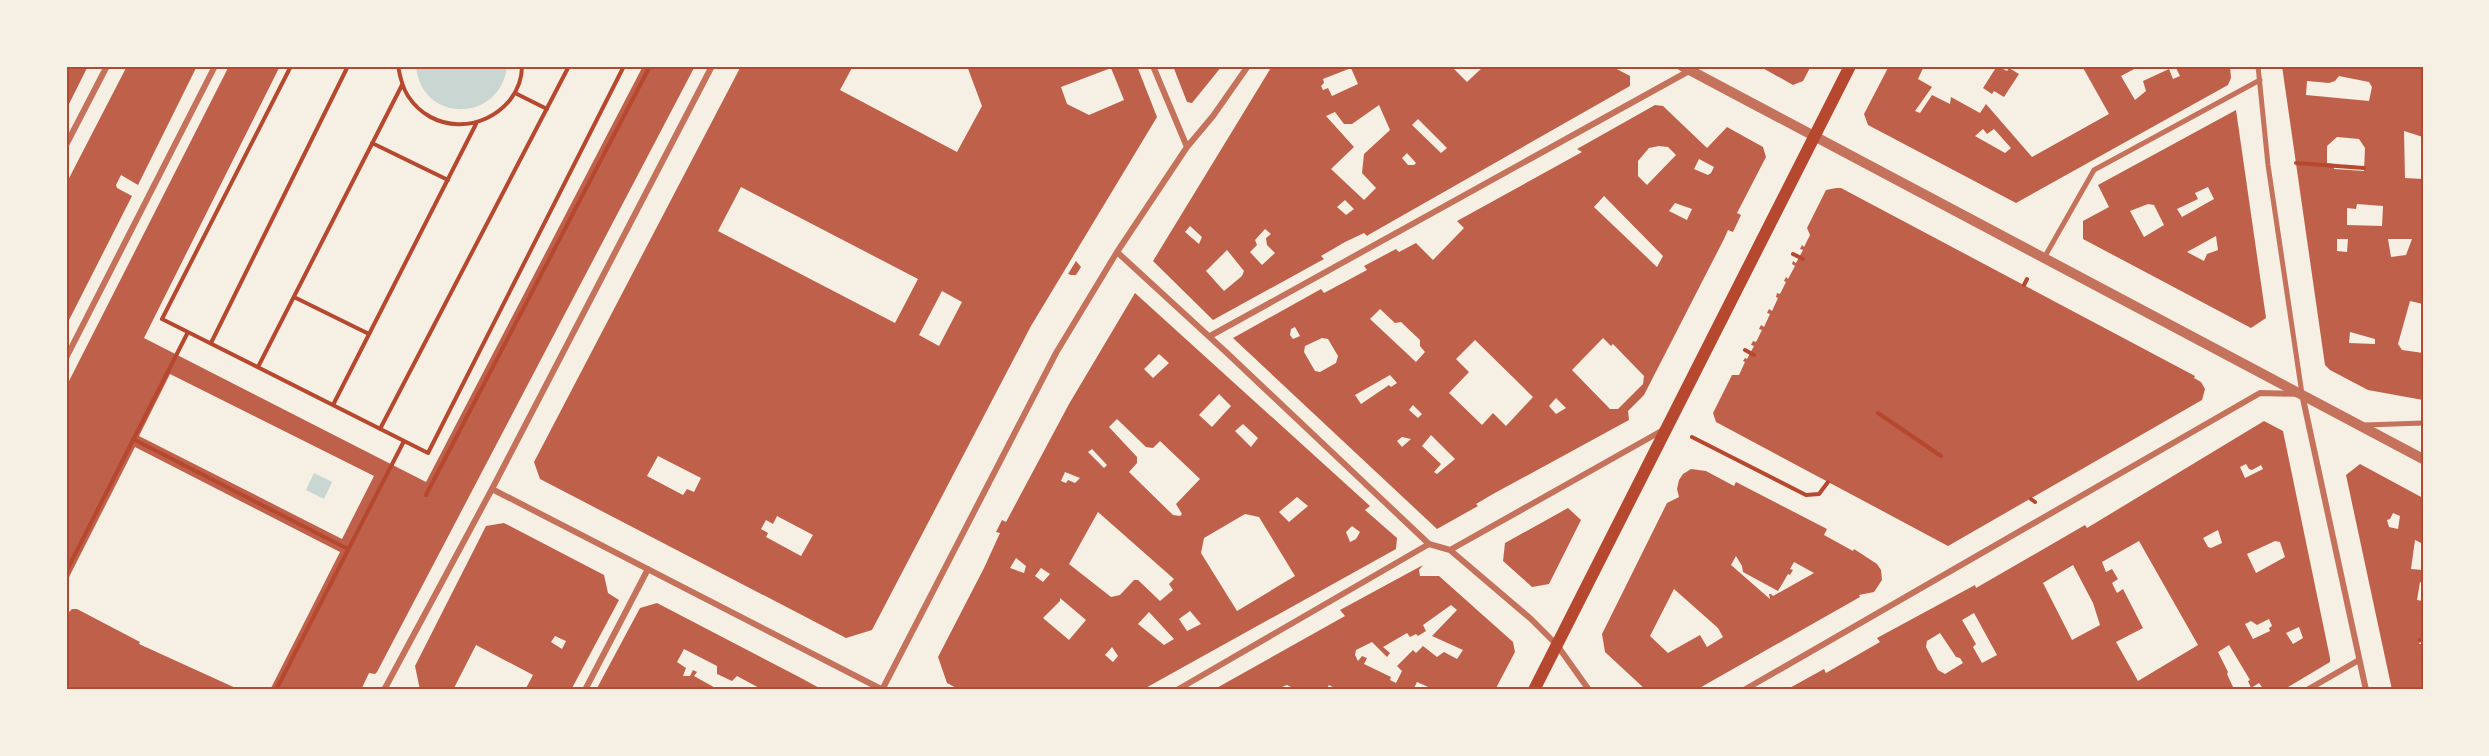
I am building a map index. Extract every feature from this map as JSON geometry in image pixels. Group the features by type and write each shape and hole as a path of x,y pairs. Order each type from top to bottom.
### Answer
{"main road":[{"path":"1534,690 1850,66"}],"street":[{"path":"66,145 107,66"},
{"path":"66,358 215,66"},
{"path":"384,690 492,489 712,66"},
{"path":"1153,66 1186,147"},
{"path":"492,489 882,690 1056,353 1117,252 1186,147 1213,116 1248,66"},
{"path":"2258,66 2268,165 2301,394 2366,690"},
{"path":"1210,336 1686,68 2423,459"},
{"path":"2044,258 2094,170 2260,80"},
{"path":"1117,252 1210,336 1429,544 1450,550 1524,613 1557,645 1589,690"},
{"path":"1744,690 2260,393 2301,394"},
{"path":"2358,426 2423,423"},
{"path":"1450,550 1665,429"},
{"path":"1177,690 1429,544"},
{"path":"585,690 648,569"},
{"path":"2307,690 2359,660"}],"path":[{"path":"291,66 162,319 428,453 624,66"},
{"path":"211,344 348,66"},
{"path":"398,66 402,85 419,110 431,118 459,125 476,124 502,109 515,93 522,66"},
{"path":"380,429 569,66"},
{"path":"426,495 650,66"},
{"path":"258,367 402,85"},
{"path":"515,93 547,109"},
{"path":"333,405 476,124"},
{"path":"372,143 448,180"},
{"path":"2296,163 2364,168"},
{"path":"1793,254 1803,259"},
{"path":"2024,285 2027,279"},
{"path":"294,297 369,334"},
{"path":"66,572 188,332"},
{"path":"1745,350 1754,355"},
{"path":"1878,413 1941,456"},
{"path":"1692,437 1806,495 1819,494 1828,482"},
{"path":"133,439 348,549"},
{"path":"276,690 404,441"}],"shaded area":[{"path":"416,66 507,67 501,86 490,99 476,107 460,109 445,106 431,98 421,85"},
{"path":"314,473 332,482 324,499 306,490"}],"building":[{"path":"66,66 85,66 87,68 66,110"},
{"path":"127,66 197,66 138,185 121,175 116,185 117,188 132,196 66,326 66,184"},
{"path":"229,66 280,66 144,338 426,482 643,66 695,66 377,672 369,673 361,690 270,690 340,552 135,447 66,583 66,387","holes":["170,374 374,476 342,539 139,436"]},
{"path":"741,66 853,66 840,90 957,152 982,106 967,66 1137,66 1157,117 1031,326 872,630 846,638 540,479 534,462","holes":["1111,68 1124,100 1089,115 1067,104 1061,87","741,187 918,279 895,323 718,231","942,291 962,302 939,346 919,335","658,456 701,478 694,492 687,489 683,495 647,476","777,516 813,535 801,556 766,537 768,533 761,529 766,520 773,524"]},
{"path":"1173,66 1222,66 1192,103 1187,102"},
{"path":"1272,66 1451,66 1467,82 1484,66 1494,66 1496,69 1500,66 1611,66 1630,76 1630,86 1367,236 1364,233 1345,242 1321,256 1324,259 1213,320 1153,261","holes":["1351,68 1358,84 1332,96 1328,88 1323,90 1321,86 1324,83 1323,79","1379,105 1390,130 1364,154 1362,173 1376,188 1364,200 1331,169 1354,147 1326,116 1335,112 1344,124 1352,124","1418,119 1447,148 1441,153 1412,125","1407,153 1416,163 1408,165 1402,158","1345,200 1354,209 1346,215 1337,207","1190,226 1202,237 1199,244 1185,232","1265,229 1271,234 1266,238 1267,245 1275,253 1262,265 1250,252 1257,245 1255,240","1227,250 1244,271 1242,276 1224,291 1206,271"]},
{"path":"1759,66 1811,66 1803,81 1793,85"},
{"path":"1889,66 1924,66 1918,79 1932,87 1915,111 1920,113 1932,95 1950,104 1951,97 1980,113 1986,104 2032,157 2109,114 2082,66 2140,66 2121,76 2135,100 2146,91 2143,81 2169,69 2173,79 2180,76 2175,66 2230,66 2231,78 2228,85 2016,203 1868,125 1864,114","holes":["1983,129 1987,134 1994,129 2011,148 2005,153 1975,136"]},
{"path":"1997,66 2007,71 2009,68 2019,74 2004,97 1994,91 1992,94 1983,88"},
{"path":"2282,66 2417,66 2423,68 2423,137 2404,131 2405,178 2423,179 2423,304 2410,301 2398,344 2402,350 2423,353 2423,400 2368,390 2330,370 2325,365","holes":["2339,76 2369,82 2372,87 2369,101 2306,95 2307,81 2329,83 2335,81","2337,137 2359,139 2365,148 2364,171 2334,169 2334,164 2327,163 2327,146","2357,204 2383,206 2382,226 2347,225 2347,208 2356,209","2337,239 2348,239 2347,252 2337,251","2388,239 2412,239 2406,255 2391,257","2350,332 2375,339 2375,344 2349,343"]},
{"path":"1655,105 1663,106 1707,148 1727,127 1763,147 1766,157 1737,213 1741,215 1733,232 1728,230 1644,395 1628,411 1629,420 1493,494 1476,504 1478,506 1437,529 1233,338 1321,289 1324,293 1367,270 1364,266 1396,249 1399,252 1416,243 1433,260 1464,228 1457,221 1582,152 1577,149","holes":["1659,146 1668,147 1676,155 1647,185 1638,176 1638,161 1649,148","1699,159 1714,167 1708,175 1694,169","1604,196 1663,256 1657,267 1594,207","1675,203 1692,209 1687,220 1669,211","1380,309 1395,323 1401,322 1420,340 1420,346 1425,352 1416,362 1370,319","1295,327 1300,336 1293,339 1290,335 1291,329","1322,338 1328,339 1338,356 1336,363 1320,372 1315,371 1304,352 1305,346","1603,338 1611,346 1613,344 1644,376 1643,384 1618,409 1610,409 1572,370","1475,340 1533,397 1506,426 1493,413 1482,425 1449,393 1469,372 1456,359","1390,375 1397,383 1391,387 1389,385 1361,404 1355,395","1556,398 1566,408 1556,414 1549,406","1413,405 1422,414 1418,418 1409,410","1431,435 1455,459 1437,474 1434,472 1441,464 1422,446","1402,437 1411,439 1402,447 1397,441"]},
{"path":"2236,110 2266,318 2251,328 2083,239 2083,221 2109,207 2098,185","holes":["2208,187 2214,199 2182,217 2177,209 2198,199 2195,193","2148,204 2154,205 2164,225 2144,237 2130,211","2216,236 2218,250 2207,254 2204,261 2187,252"]},
{"path":"1841,188 2195,376 2194,378 2201,382 2205,389 2202,400 1948,546 1716,422 1713,413 1732,375 1739,375 1745,362 1743,361 1747,359 1754,346 1751,345 1753,341 1756,342 1762,330 1759,329 1761,325 1764,327 1770,314 1767,313 1769,309 1772,311 1778,298 1777,293 1780,294 1786,277 1788,279 1795,266 1792,264 1793,261 1796,263 1803,250 1800,249 1802,245 1804,247 1810,235 1807,228 1826,190"},
{"path":"1076,261 1081,267 1076,275 1068,274"},
{"path":"1135,293 1370,506 1365,510 1397,538 1396,549 1142,690 960,690 947,683 938,657 984,568 1000,533 996,532 1002,520 1006,522 1069,404","holes":["1159,354 1169,363 1153,378 1144,369","1219,394 1231,406 1212,427 1199,415","1117,419 1146,447 1153,448 1160,441 1200,479 1176,504 1182,514 1180,516 1173,515 1129,472 1137,463 1137,457 1109,427","1243,424 1258,438 1251,447 1235,431","1092,449 1107,465 1104,468 1088,452","1065,472 1080,478 1075,483 1068,480 1066,483 1061,481","1297,497 1308,506 1289,522 1279,512","1098,512 1174,579 1169,584 1173,590 1160,601 1138,580 1134,580 1120,595 1111,597 1069,564","1245,514 1259,517 1295,576 1237,611 1201,553 1204,538","1352,526 1360,532 1356,539 1350,542 1346,532","1016,558 1026,566 1024,573 1010,568","1041,568 1050,574 1043,582 1035,576","1060,598 1086,620 1069,640 1043,618 1060,601","1190,611 1201,624 1187,631 1179,619","1149,612 1174,639 1164,645 1138,624","1112,647 1118,656 1113,662 1105,655"]},
{"path":"2264,421 2283,431 2330,662 2283,690 2264,690 2259,683 2251,688 2248,681 2250,680 2229,645 2218,652 2228,672 2232,690 1786,690 1824,669 1826,673 1880,642 1877,638 1975,585 1976,588 2085,525 2087,528","holes":["2246,464 2252,470 2261,465 2263,469 2245,478 2240,467","2218,530 2222,543 2208,547 2203,538","2139,541 2198,645 2138,681 2116,642 2143,628 2123,589 2117,593 2112,583 2118,579 2112,569 2106,572 2102,562","2275,541 2280,542 2285,557 2256,573 2247,554","2073,565 2093,603 2100,625 2072,640 2043,583","1974,613 1997,655 1982,663 1973,647 1976,644 1962,620","2269,619 2272,626 2269,628 2270,631 2253,639 2245,624 2251,621 2257,625","2299,627 2303,638 2293,644 2286,633","1940,633 1956,657 1960,658 1963,663 1945,674 1938,670 1926,647 1927,641"]},
{"path":"2360,464 2423,498 2423,544 2415,540 2411,569 2423,570 2423,583 2420,582 2417,600 2423,601 2423,635 2419,644 2423,644 2423,690 2392,690 2346,475","holes":["2393,513 2400,516 2398,529 2389,527 2387,520"]},
{"path":"1691,469 1706,471 1734,486 1736,482 1827,529 1824,535 1853,551 1854,549 1877,564 1881,570 1882,580 1874,592 1859,595 1860,597 1696,690 1646,690 1605,652 1602,634 1667,503 1679,497 1677,489 1683,474","holes":["1736,556 1743,572 1778,591 1793,570 1790,569 1794,562 1814,573 1773,596 1769,594 1770,599 1731,565","1674,589 1718,628 1723,637 1707,647 1700,635 1668,653 1650,636"]},
{"path":"1568,508 1581,520 1549,584 1532,587 1503,561 1505,543"},
{"path":"504,523 604,575 608,593 619,600 571,690 525,690 533,675 476,645 453,690 420,690 415,666 486,526","holes":["555,636 566,641 562,649 551,642"]},
{"path":"1423,565 1419,570 1420,576 1439,576 1513,642 1515,652 1495,690 1435,690 1417,682 1413,690 1338,690 1329,685 1326,690 1297,690 1287,685 1280,690 1213,690 1345,616 1340,610","holes":["1451,605 1457,610 1432,636 1463,650 1457,659 1444,652 1437,657 1423,646 1416,653 1413,650 1397,666 1402,671 1396,683 1390,680 1391,677 1364,664 1367,658 1362,656 1358,661 1355,655 1356,650 1372,642 1387,657 1390,653 1383,647 1407,633 1410,637 1416,634 1418,636 1426,631 1423,625"]},
{"path":"657,603 823,690 763,690 737,676 732,681 717,674 717,666 684,649 677,662 686,668 683,676 690,676 693,670 697,672 694,676 719,690 596,690 640,608"},
{"path":"77,609 140,642 139,644 240,690 66,690 66,610 69,612"}]}
